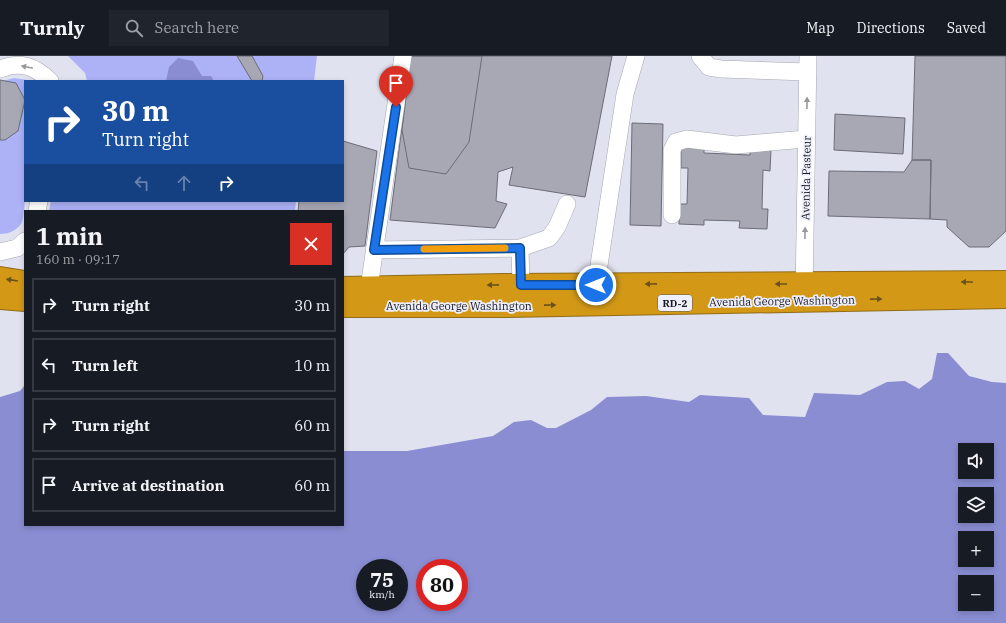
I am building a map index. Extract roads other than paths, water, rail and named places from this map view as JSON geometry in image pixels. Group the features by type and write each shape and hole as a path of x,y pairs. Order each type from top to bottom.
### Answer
{"highway":[{"path":"0,278 24,282"},
{"name":"Avenida George Washington","path":"344,288 369,297 505,306 1006,282"},
{"name":"Avenida George Washington","path":"344,306 369,297 521,285 596,285 1006,297"},
{"path":"0,298 24,300"}],"street":[{"path":"369,297 374,250 403,56"},
{"path":"596,285 625,94 636,56"},
{"path":"700,56 709,67 721,69 808,64"},
{"name":"Avenida Pasteur","path":"804,292 808,64"},
{"path":"0,69 10,65 27,66 40,71 49,80"},
{"path":"672,215 672,150 676,142 686,139 736,145 806,139"},
{"path":"374,250 520,248 549,238 557,227 567,204"},
{"path":"0,252 17,248 24,242"},
{"path":"520,248 521,285"}]}
